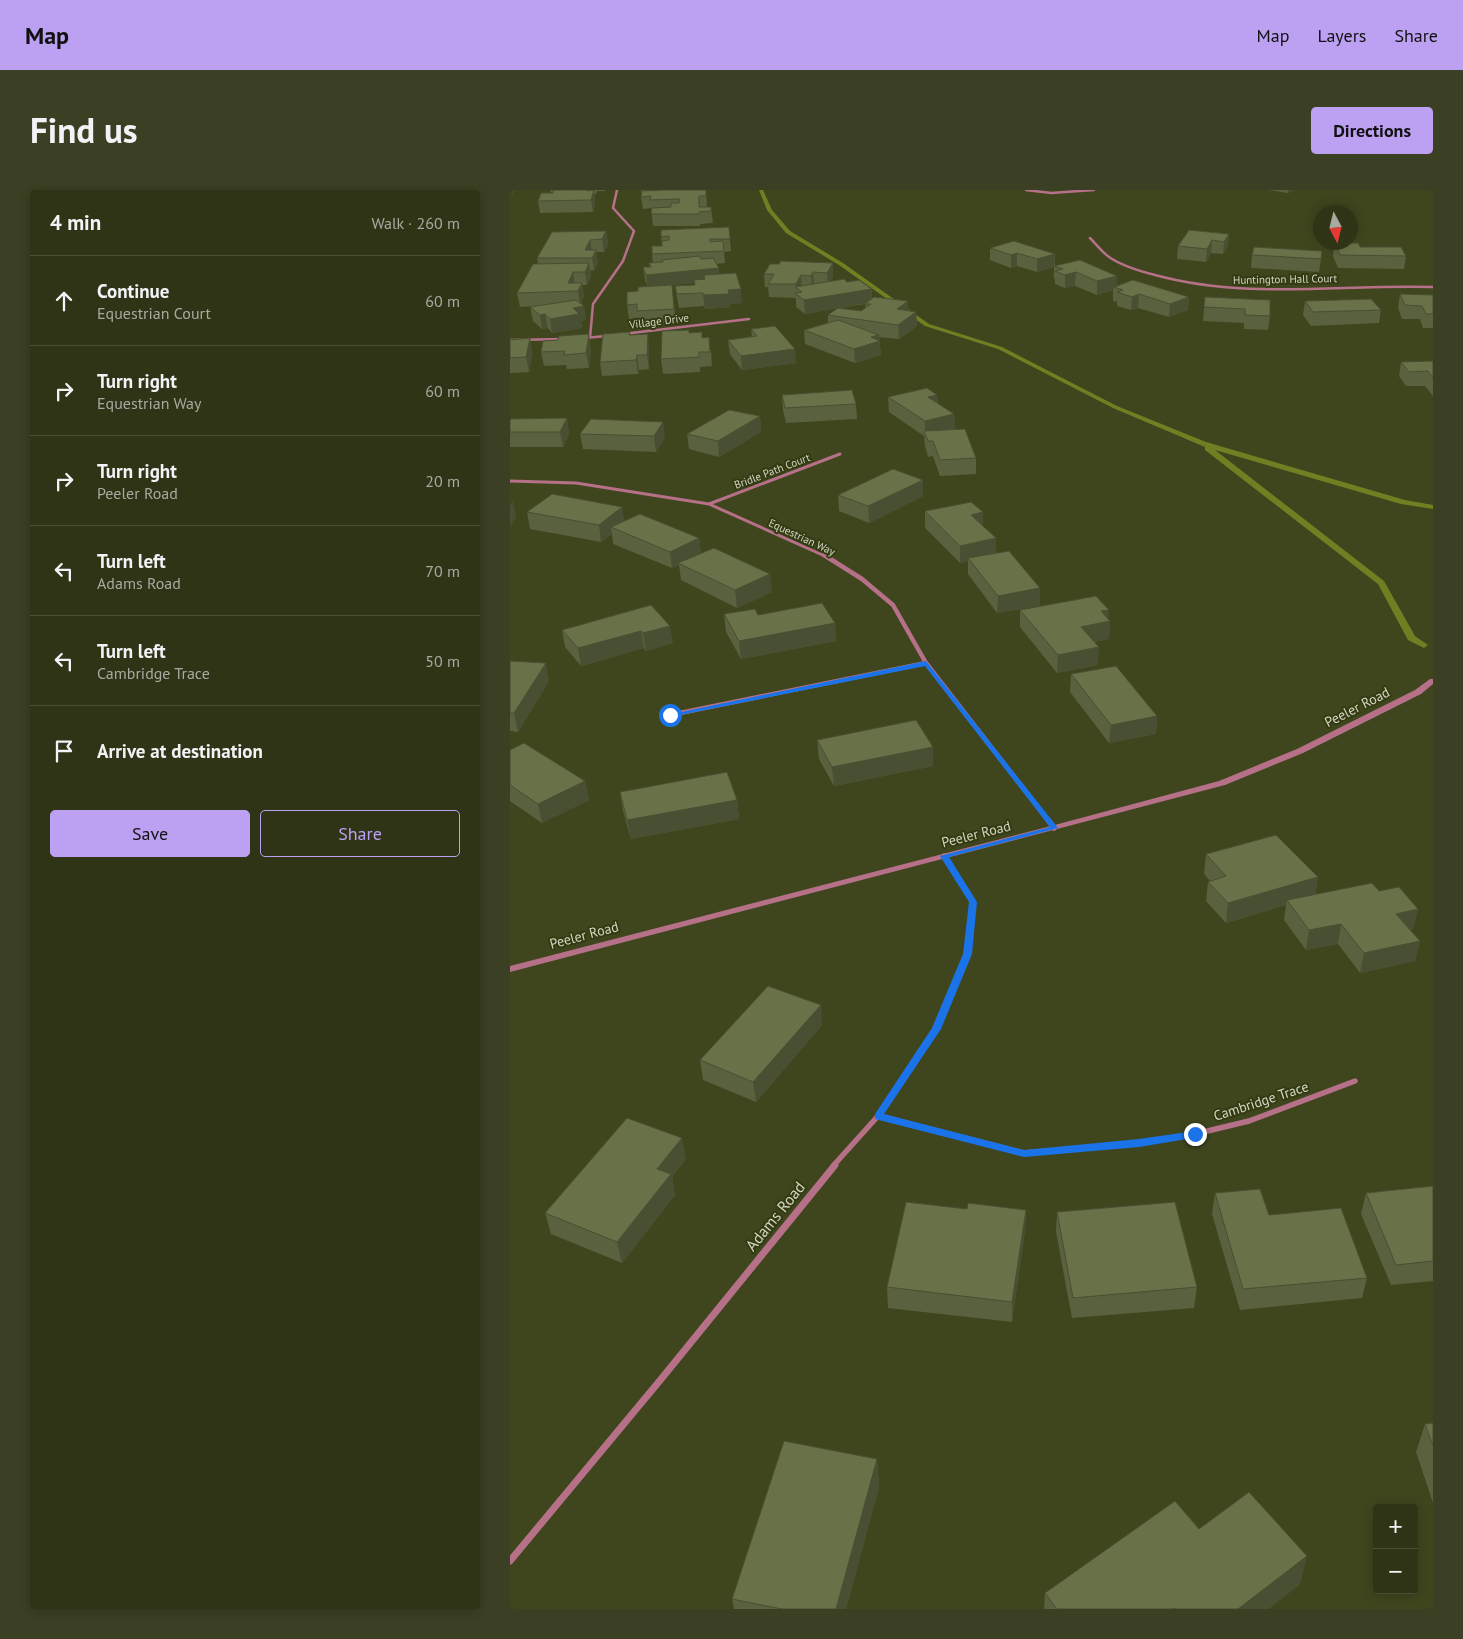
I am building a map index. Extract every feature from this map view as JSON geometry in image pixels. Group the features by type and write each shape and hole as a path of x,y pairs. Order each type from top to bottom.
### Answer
{"street":[{"path":"590,338 593,304 623,261 634,231 613,208 617,190"},
{"path":"1026,190 1040,194 1064,194 1094,190"},
{"name":"Huntington Hall Court","path":"1090,238 1109,257 1124,265 1157,276 1196,285 1235,290 1391,285 1433,287"},
{"name":"Village Drive","path":"618,335 749,319"},
{"path":"581,338 609,336"},
{"path":"510,340 572,338"},
{"name":"Bridle Path Court","path":"709,504 840,454"},
{"name":"Equestrian Way","path":"510,481 576,483 709,504 828,557 862,579 893,605 926,663 1054,828"},
{"path":"670,715 926,663"},
{"name":"Peeler Road","path":"510,969 1222,783 1300,751 1418,692 1433,681"},
{"name":"Adams Road","path":"510,1561 662,1378 822,1179 878,1116 936,1029 968,954 973,902 944,856"},
{"name":"Cambridge Trace","path":"878,1116 1024,1153 1139,1143 1195,1134 1249,1121 1355,1081"}],"building":[{"path":"554,190 594,190 591,200 538,201 541,193 553,193"},
{"path":"706,190 706,196 699,196 699,207 711,207 711,211 699,212 699,214 651,214 652,208 671,207 671,203 679,203 680,199 650,200 651,196 641,197 642,191"},
{"path":"729,227 730,239 710,239 710,242 723,241 724,251 652,254 652,246 662,246 662,241 669,240 669,236 661,237 661,230"},
{"path":"1189,230 1229,234 1224,242 1212,240 1207,249 1178,246"},
{"path":"606,231 602,239 590,240 585,250 596,250 592,258 537,258 552,232"},
{"path":"1014,241 1055,254 1037,259 1017,253 1011,255 990,248"},
{"path":"1358,243 1360,247 1401,247 1406,256 1340,255 1338,250 1358,250"},
{"path":"1254,247 1322,251 1321,259 1252,255"},
{"path":"699,256 701,259 713,258 719,268 646,275 643,267 651,267 649,263 663,262 662,260"},
{"path":"1080,260 1117,276 1097,281 1076,272 1065,275 1055,271 1063,269 1054,266"},
{"path":"781,261 833,263 827,273 813,272 811,276 801,275 796,284 768,284 774,274 764,274 770,264 779,264"},
{"path":"589,263 585,272 573,272 568,283 582,283 578,291 517,293 533,264"},
{"path":"736,273 741,289 728,290 729,294 677,294 675,286 695,285 694,280 705,279 704,275"},
{"path":"844,279 847,282 859,280 872,289 804,300 795,293 802,292 795,287"},
{"path":"1133,280 1189,297 1170,304 1139,294 1132,297 1117,292 1123,290 1114,287"},
{"path":"672,285 674,309 637,311 637,304 627,305 627,292 638,291 638,287"},
{"path":"1400,294 1433,295 1433,314 1426,314 1422,306 1405,305"},
{"path":"874,297 908,301 897,309 916,312 898,325 828,315 838,308 861,311 871,304 865,304"},
{"path":"1205,297 1270,300 1270,316 1245,315 1245,309 1204,307"},
{"path":"1371,299 1381,310 1313,312 1305,301"},
{"path":"576,300 584,306 573,308 579,314 550,319 545,314 540,315 530,307"},
{"path":"838,320 879,335 871,337 880,341 854,349 804,330"},
{"path":"775,326 795,349 741,356 728,340 757,336 751,329"},
{"path":"689,330 689,333 702,332 702,338 709,337 710,352 699,352 699,357 661,359 662,331"},
{"path":"630,332 629,335 648,334 647,355 637,355 636,360 600,362 603,334"},
{"path":"589,334 586,353 564,355 565,351 541,352 543,341 558,340 559,336"},
{"path":"530,338 526,357 510,358 510,340"},
{"path":"1433,361 1433,378 1428,371 1409,372 1401,362"},
{"path":"927,388 937,395 928,397 954,414 925,421 888,397"},
{"path":"852,390 856,404 785,408 782,395"},
{"path":"729,410 760,416 718,441 687,434"},
{"path":"567,418 560,432 510,432 510,419"},
{"path":"591,419 663,422 654,436 580,434"},
{"path":"965,429 976,458 940,460 933,441 928,441 924,431"},
{"path":"893,469 923,480 868,506 838,495"},
{"path":"552,494 622,507 599,525 527,512"},
{"path":"971,502 983,512 971,515 996,538 960,546 925,511"},
{"path":"640,514 699,538 670,552 611,527"},
{"path":"714,548 770,574 735,590 678,563"},
{"path":"1009,551 1040,588 998,596 968,558"},
{"path":"1096,596 1109,610 1101,611 1110,621 1081,627 1099,647 1058,655 1020,610"},
{"path":"822,603 835,623 739,641 724,614 755,609 758,615"},
{"path":"651,605 670,626 643,633 641,631 578,648 562,630"},
{"path":"510,661 546,663 514,713 510,713"},
{"path":"1116,666 1157,716 1111,725 1071,674"},
{"path":"916,720 933,747 832,767 817,740"},
{"path":"524,743 585,781 538,804 510,785 510,750"},
{"path":"727,772 737,800 627,820 620,792"},
{"path":"1276,835 1318,877 1228,903 1208,882 1226,876 1206,854"},
{"path":"1372,883 1379,891 1399,887 1418,909 1396,914 1420,941 1364,953 1341,924 1309,930 1287,900"},
{"path":"768,986 821,1005 753,1082 700,1060"},
{"path":"627,1118 682,1138 657,1169 671,1174 617,1242 545,1213"},
{"path":"1433,1186 1433,1261 1396,1265 1366,1193"},
{"path":"1260,1189 1269,1215 1341,1208 1367,1278 1243,1289 1215,1193"},
{"path":"906,1202 967,1209 968,1203 1026,1210 1012,1302 887,1287"},
{"path":"1175,1202 1197,1287 1073,1298 1057,1212"},
{"path":"1433,1423 1433,1446 1425,1424"},
{"path":"784,1441 877,1459 836,1609 782,1609 732,1599"},
{"path":"1249,1492 1307,1556 1238,1609 1057,1609 1045,1593 1175,1501 1199,1529"}],"waterway":[{"path":"761,190 770,210 788,232 841,264 927,325 1000,348 1115,407 1203,444 1404,502 1433,507"},
{"path":"1208,448 1381,583 1411,638 1424,645"}],"route":[{"path":"670,715 926,663 1054,828 944,856 973,902 968,954 936,1029 878,1116 1024,1153 1139,1143 1195,1134"}]}
